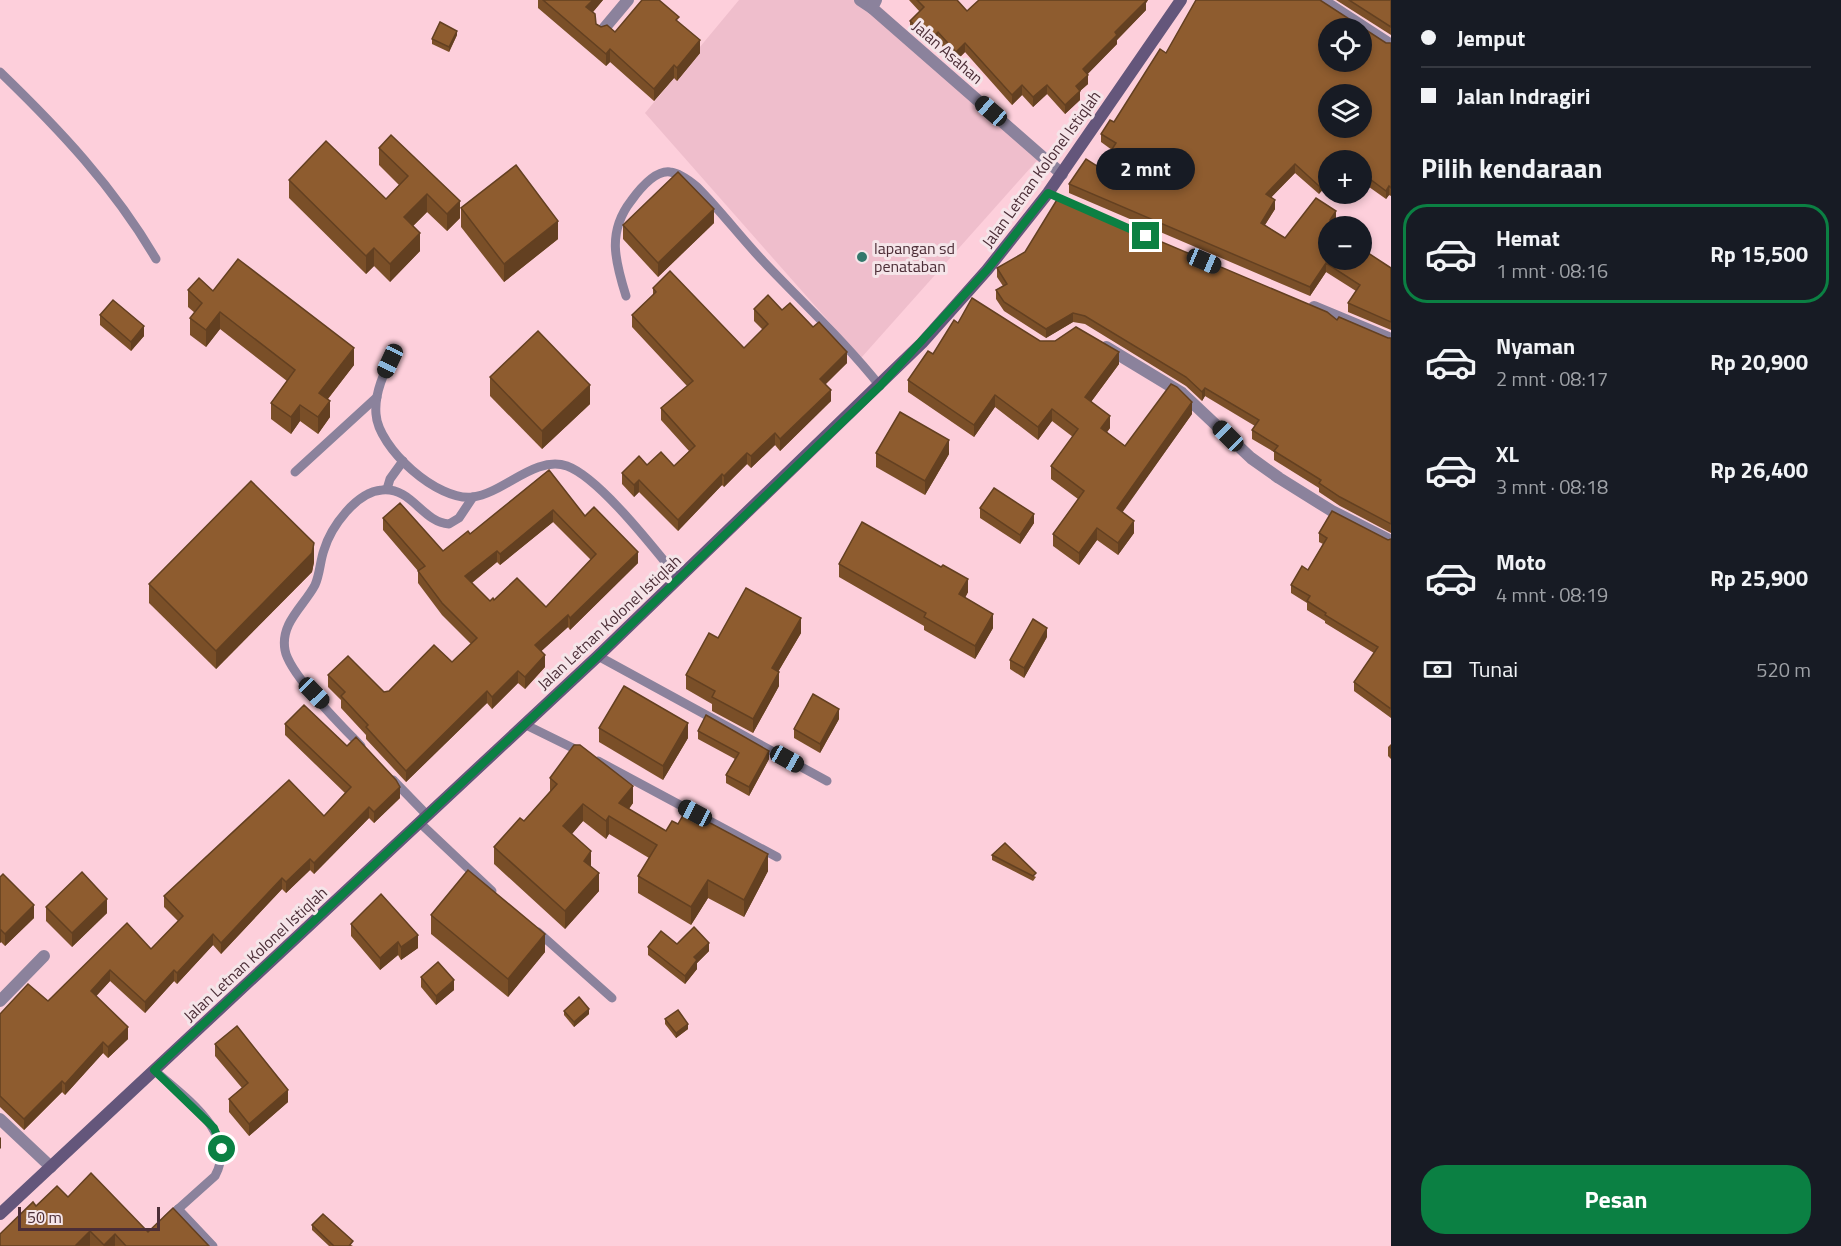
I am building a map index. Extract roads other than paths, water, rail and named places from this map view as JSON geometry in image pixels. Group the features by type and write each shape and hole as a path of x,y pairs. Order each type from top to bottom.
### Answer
{"street":[{"path":"602,31 628,0"},
{"name":"Jalan Asahan","path":"860,0 874,4 1062,174"},
{"name":"Jalan Letnan Kolonel Istiqlah","path":"0,1214 598,656 880,386 968,298 1053,196 1062,174 1181,0"},
{"path":"1322,0 1391,45"},
{"path":"1304,303 1391,339"},
{"path":"1094,339 1182,393 1251,458 1279,478 1332,511 1391,541"},
{"path":"0,1001 44,956"},
{"path":"0,1119 51,1167"}],"lane":[{"path":"0,72 101,178 134,221 156,259"},
{"path":"626,296 614,252 618,223 632,198 654,177 662,172 676,174 696,186 753,250 859,360 880,386"},
{"path":"396,349 377,397 376,414 380,430 403,461 434,487 458,497 473,498 540,467 552,464 574,469 592,481 678,579"},
{"path":"295,472 377,397"},
{"path":"387,489 390,479 403,461"},
{"path":"365,751 296,673 285,651 285,639 292,617 315,585 330,535 362,499 379,490 387,489 403,493 442,523 448,524 459,518 473,498"},
{"path":"598,656 827,781"},
{"path":"524,724 552,736 777,857"},
{"path":"386,773 423,819 438,843 499,897"},
{"path":"534,928 612,998"},
{"path":"154,1070 214,1128 222,1149 215,1176 157,1227"},
{"path":"178,1209 213,1246"}],"place":[{"name":"lapangan sd penataban","path":"862,257"}]}
